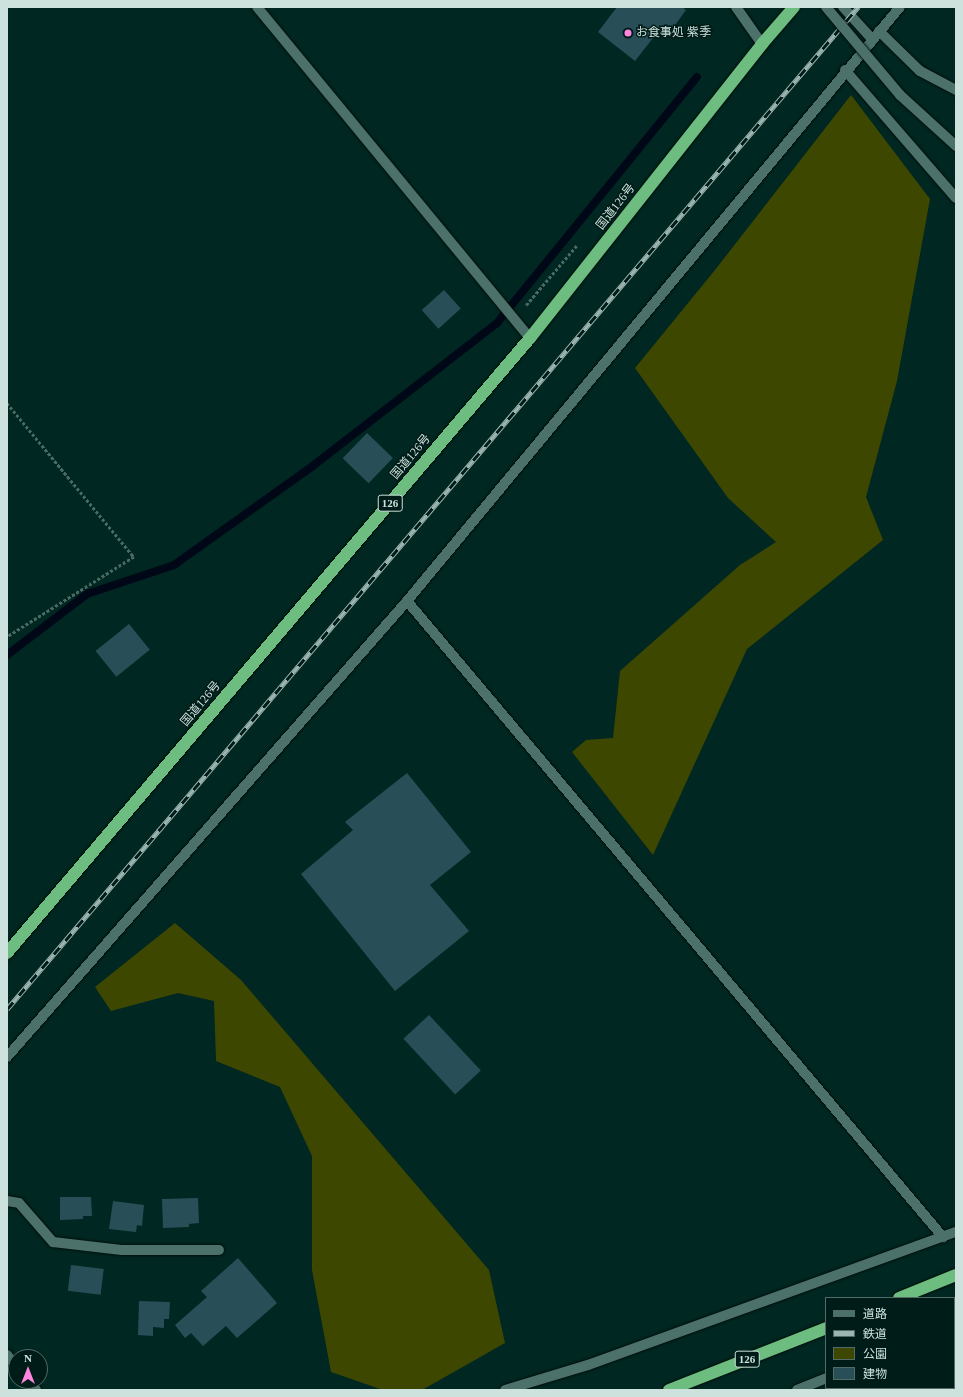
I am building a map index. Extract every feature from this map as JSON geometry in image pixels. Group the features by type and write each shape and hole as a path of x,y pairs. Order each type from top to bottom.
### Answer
{"highway":[{"name":"国道126号","path":"7,953 530,338 762,44 794,7"},
{"path":"901,1297 956,1275"},
{"name":"126","path":"669,1390 825,1328"}],"street":[{"path":"257,7 530,338"},
{"path":"736,7 762,44"},
{"path":"826,7 900,95 956,146"},
{"path":"843,7 872,39"},
{"path":"7,1057 407,601 845,70 900,7"},
{"path":"879,31 920,71 956,90"},
{"path":"845,70 956,198"},
{"path":"407,601 943,1237"},
{"path":"7,1201 19,1203 53,1242 122,1250 219,1250"},
{"path":"505,1390 588,1365 956,1232"},
{"path":"797,1390 825,1378"}],"path":[{"path":"7,403 134,557 7,637"}],"green space":[{"path":"851,95 930,199 897,381 866,497 883,540 747,649 653,855 572,752 586,740 613,738 620,671 740,565 776,542 728,498 635,368 715,270"},
{"path":"175,923 241,980 489,1270 505,1343 422,1390 383,1390 331,1372 312,1270 312,1156 280,1087 216,1061 214,1001 178,993 111,1011 95,987"}],"building":[{"name":"お食事処 紫季","path":"617,7 682,7 686,10 668,35 660,29 635,61 598,32"},
{"path":"444,290 461,309 438,329 422,310"},
{"path":"367,433 393,458 369,483 343,458"},
{"path":"129,624 150,650 116,677 96,651"},
{"path":"407,773 471,852 430,885 469,931 395,991 301,874 353,830 345,822"},
{"path":"429,1015 481,1071 455,1094 403,1039"},
{"path":"60,1197 91,1197 92,1216 83,1216 83,1219 60,1220"},
{"path":"198,1198 199,1223 189,1224 189,1227 163,1228 162,1199"},
{"path":"113,1201 144,1205 142,1226 137,1225 136,1232 109,1229"},
{"path":"238,1258 277,1303 237,1338 226,1326 203,1346 191,1333 185,1338 175,1325 207,1297 201,1291"},
{"path":"71,1265 104,1269 101,1295 68,1291"},
{"path":"139,1301 170,1302 169,1319 164,1319 164,1328 153,1327 153,1336 138,1335"}],"waterway":[{"path":"7,655 87,594 174,565 314,465 497,323 697,77"}],"railway":[{"path":"7,1009 858,7"}],"place":[{"name":"お食事処 紫季","path":"628,33"}]}
